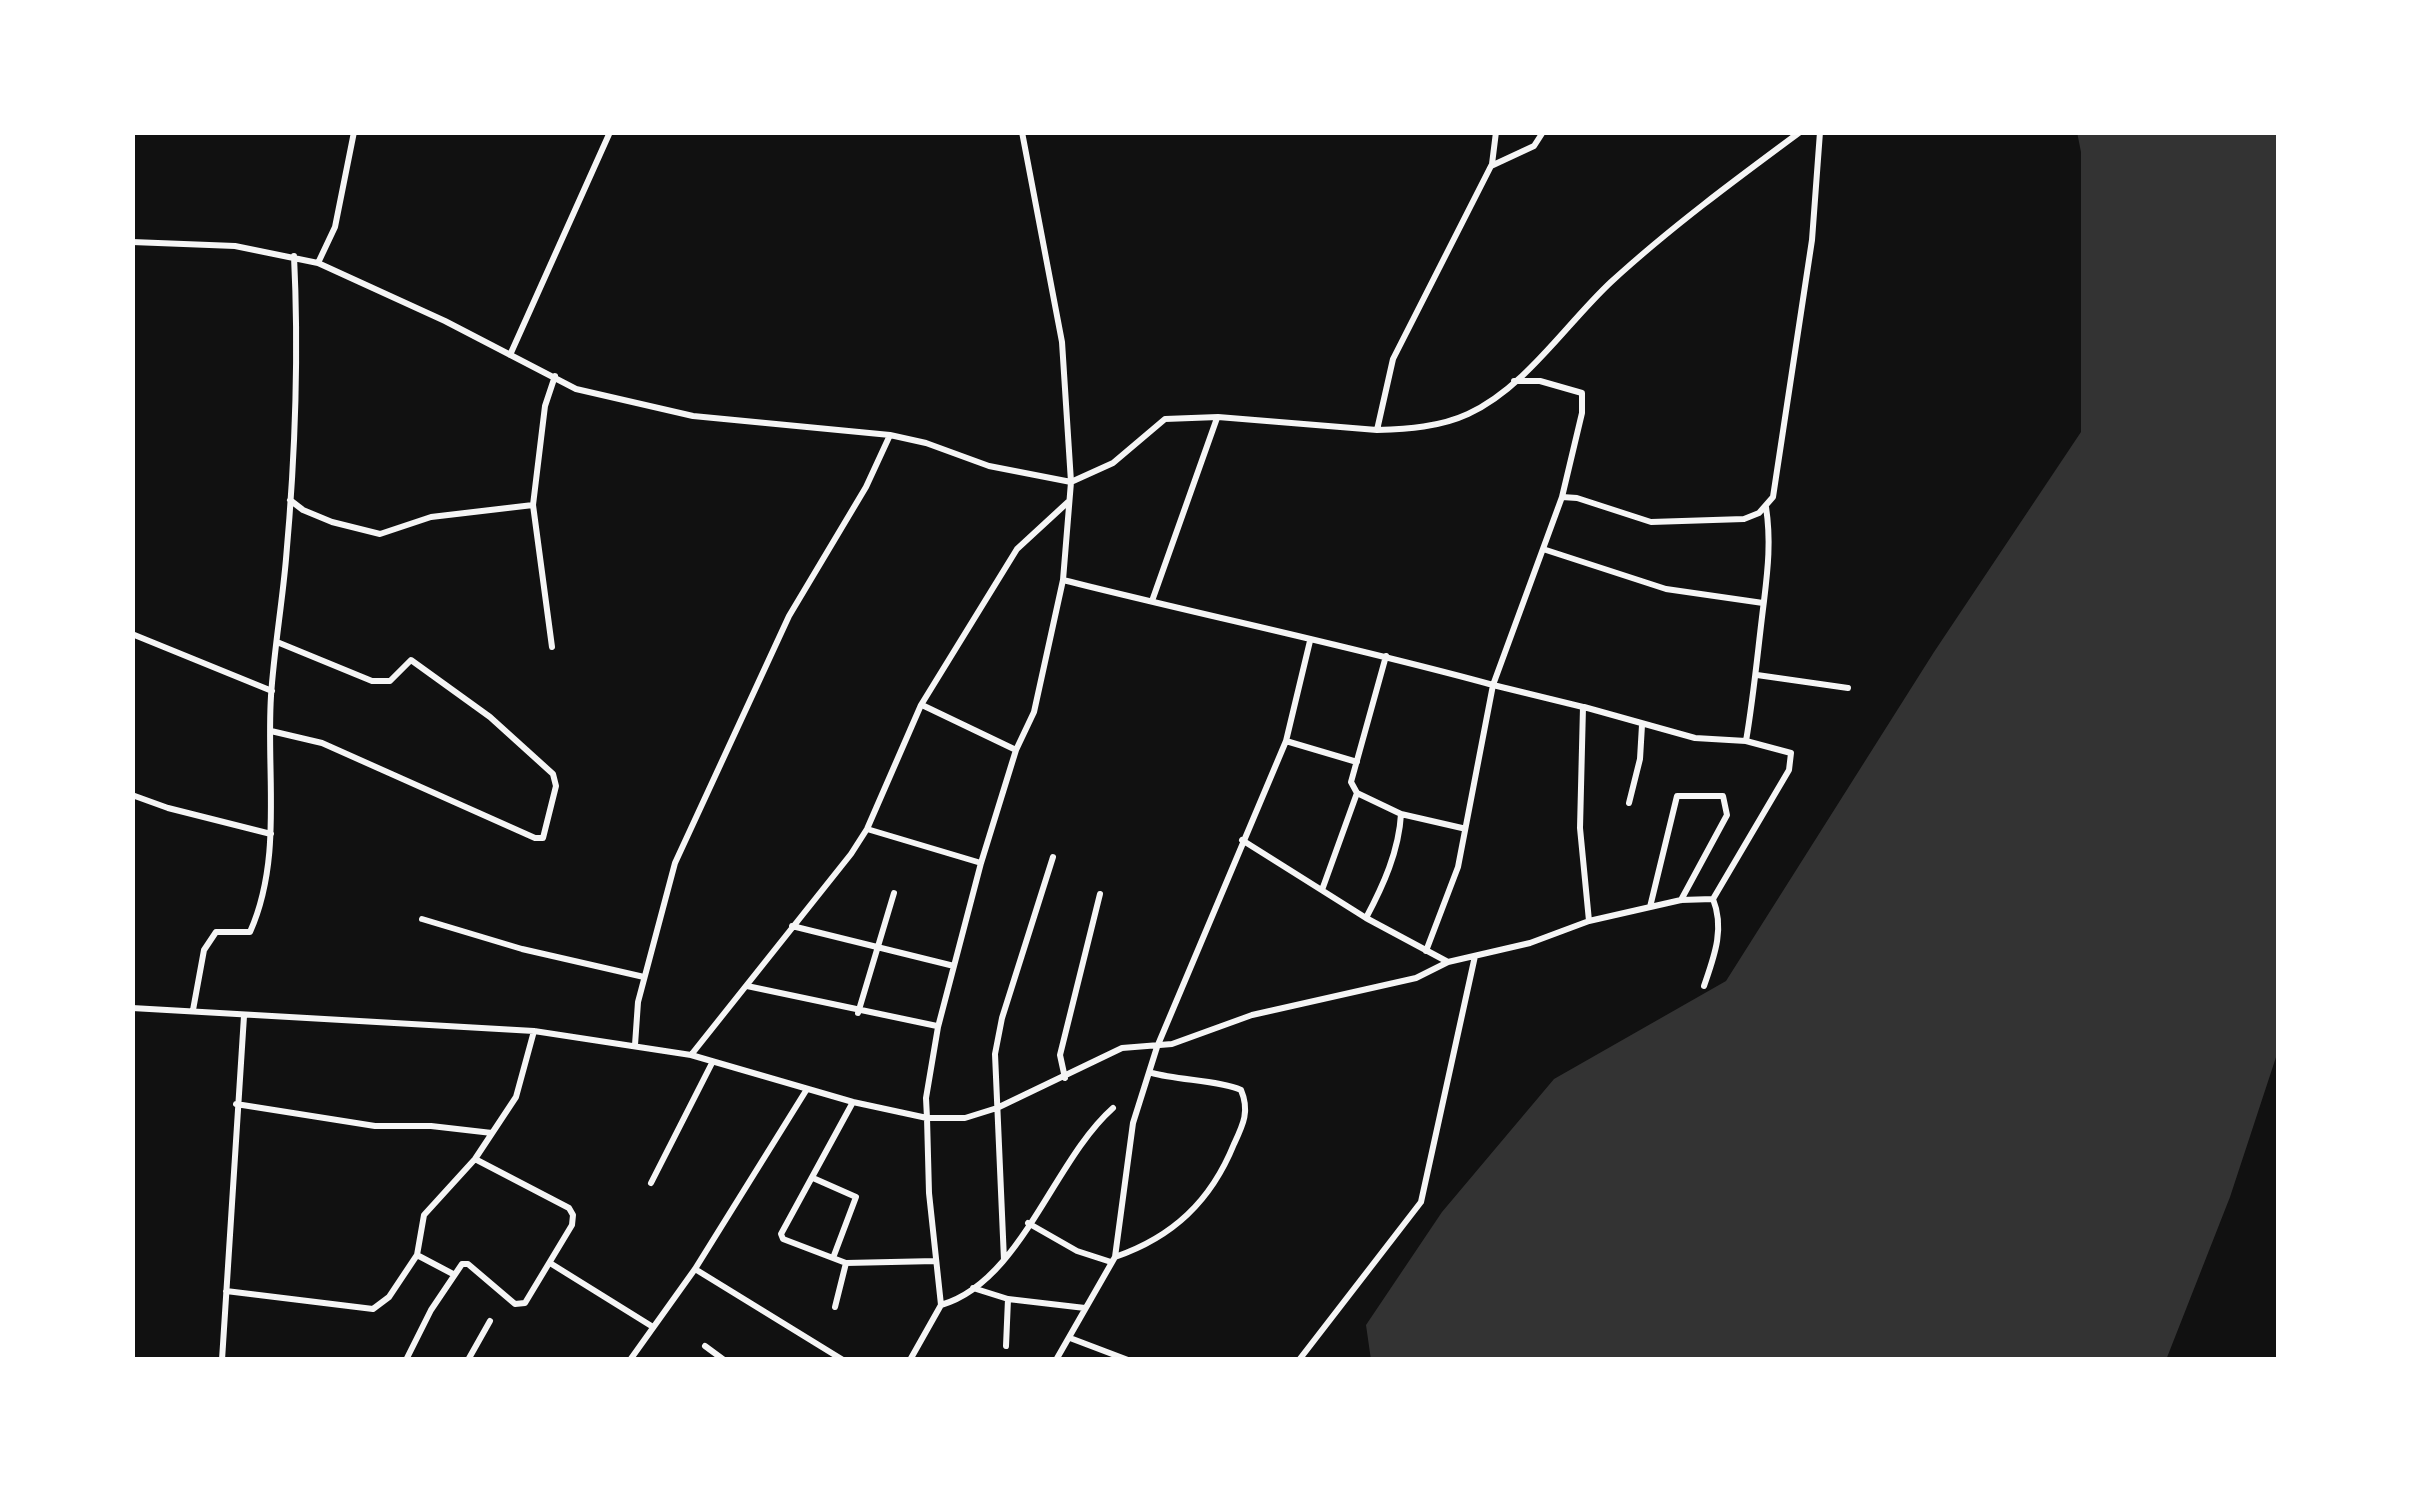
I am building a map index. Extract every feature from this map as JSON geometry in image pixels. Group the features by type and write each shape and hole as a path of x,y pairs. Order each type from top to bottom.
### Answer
{"street":[{"path":"318,263 335,226 354,132"},
{"path":"510,355 610,132"},
{"path":"910,1360 941,1305 926,1098 938,1027 981,863 1016,750 1034,712 1064,580 1071,482 1062,342 1022,132"},
{"path":"1377,430 1394,359 1491,166 1496,132"},
{"path":"1491,166 1534,146 1543,132"},
{"path":"132,242 235,246 318,263 576,389 693,416 890,435 926,442 989,466 1071,482 1113,463 1165,419 1218,417 1377,430 1411,429 1472,413 1514,381 1610,283 1800,132"},
{"path":"1562,497 1651,522 1744,519 1759,513 1773,497 1812,240 1820,132"},
{"path":"193,1010 204,950 216,932 250,932 261,907 271,834 272,691 290,500 298,335 294,256"},
{"path":"552,647 533,505 545,406 555,376"},
{"path":"1426,950 1458,867 1493,686 1546,550 1582,413 1582,393 1540,381 1514,381"},
{"path":"1152,601 1184,500 1218,417"},
{"path":"635,1045 644,976 675,863 789,616 866,487 890,435"},
{"path":"290,500 332,522 380,534 430,517 533,505"},
{"path":"691,1055 867,829 921,704 1017,550 1070,500"},
{"path":"1746,741 1771,536 1766,505"},
{"path":"1546,550 1666,589 1763,603"},
{"path":"1064,580 1191,614 1386,656 1695,738 1746,741 1791,753 1789,770 1713,899"},
{"path":"132,634 272,691"},
{"path":"1056,1360 1113,1259 1128,1150 1156,1047 1286,741 1310,641"},
{"path":"271,731 322,742 543,838 556,785 553,774 490,717 411,660 390,681 372,681 277,642"},
{"path":"1386,656 1351,782 1358,793 1401,814 1463,828"},
{"path":"1757,675 1848,688"},
{"path":"921,704 1016,750"},
{"path":"1583,707 1580,828 1589,921"},
{"path":"1629,803 1640,759 1642,725"},
{"path":"1286,741 1357,762"},
{"path":"1322,890 1358,793"},
{"path":"132,795 271,834"},
{"path":"1650,907 1677,796 1723,796 1727,815 1681,900"},
{"path":"1366,918 1394,853 1401,814"},
{"path":"867,829 981,863"},
{"path":"1242,840 1366,918 1448,962"},
{"path":"1004,1260 994,1054 1053,857"},
{"path":"858,1012 894,893"},
{"path":"1065,1078 1060,1054 1100,894"},
{"path":"132,1008 534,1030 691,1055 853,1102 927,1118 965,1118 998,1108 1122,1048 1156,1047 1252,1015 1416,977 1448,962 1530,943 1589,921 1681,900 1713,899"},
{"path":"1704,986 1720,929 1713,899"},
{"path":"422,919 522,949 644,976"},
{"path":"792,926 954,966"},
{"path":"1299,1360 1421,1202 1475,956"},
{"path":"747,986 938,1027"},
{"path":"222,1360 244,1016"},
{"path":"226,1291 373,1310 389,1298 417,1255 424,1215 475,1159 516,1097 534,1030"},
{"path":"651,1183 712,1063"},
{"path":"1028,1223 1077,1251 1113,1259 1144,1247 1181,1223 1206,1198 1246,1117 1241,1090 1229,1084 1185,1082 1150,1073"},
{"path":"630,1360 695,1270 807,1089"},
{"path":"853,1102 781,1234 783,1239 846,1262 936,1261"},
{"path":"236,1104 375,1126 492,1133"},
{"path":"941,1305 957,1300 1004,1260 1076,1153 1113,1108"},
{"path":"406,1360 461,1264 468,1264 515,1304 525,1303 572,1225 569,1208 475,1159"},
{"path":"813,1178 856,1197 832,1258"},
{"path":"417,1255 452,1274"},
{"path":"835,1307 846,1262"},
{"path":"550,1263 653,1328"},
{"path":"695,1270 843,1360"},
{"path":"973,1288 1008,1299 1084,1308"},
{"path":"1006,1346 1008,1299"},
{"path":"468,1360 490,1321"},
{"path":"1070,1338 1128,1360"},
{"path":"705,1346 724,1360"}],"shaded area":[{"path":"2077,132 2279,132 2279,1048 2230,1197 2166,1360 1371,1360 1366,1325 1442,1212 1554,1079 1726,981 1934,652 2081,432 2081,152"}]}
